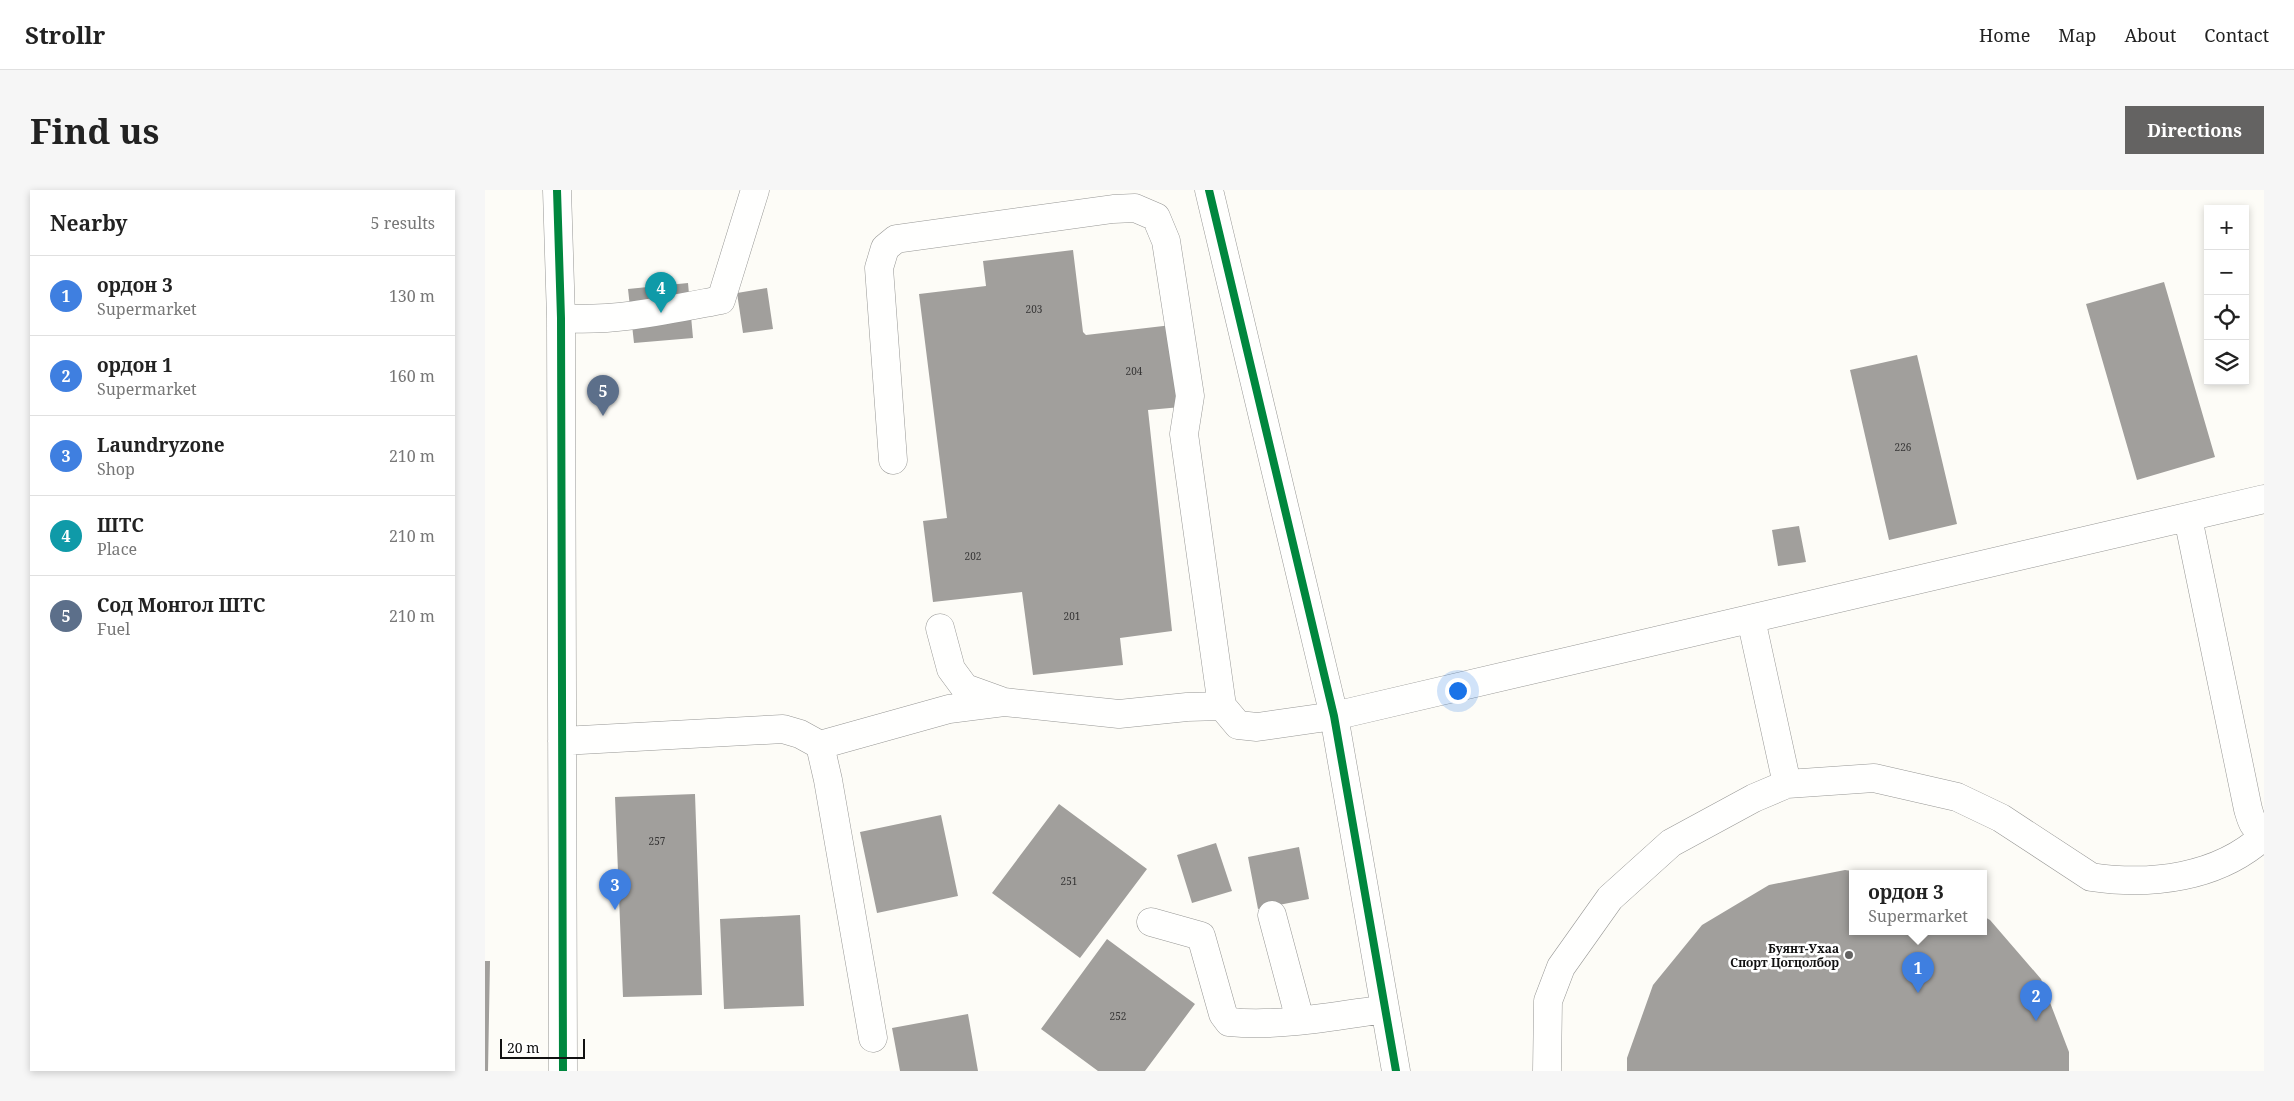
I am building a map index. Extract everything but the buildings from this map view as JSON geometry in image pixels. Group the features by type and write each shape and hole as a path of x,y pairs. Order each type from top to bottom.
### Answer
{"street":[{"path":"557,190 561,318 563,1071"},
{"path":"561,318 587,320 660,312 721,300 755,190"},
{"path":"1209,190 1333,716 1396,1071"},
{"path":"893,460 879,268 885,248 896,239 1113,209 1135,208 1156,217 1166,241 1190,396 1184,434 1222,706 1237,725 1257,727 1333,716 2264,500"},
{"path":"1547,1071 1548,1001 1561,967 1610,898 1671,843 1754,798 1787,784 1874,778 1957,797 2001,818 2091,876 2107,879 2168,879 2224,863 2249,849 2264,834 2252,823 2248,809 2188,518"},
{"path":"1751,619 1787,784"},
{"path":"940,628 951,669 965,688 1004,702"},
{"path":"562,741 783,729 800,734 820,745 949,709 1004,702 1119,714 1187,706 1222,706"},
{"path":"820,745 828,780 873,1038"},
{"path":"1272,915 1300,1020"},
{"path":"1151,922 1201,936 1223,1014 1229,1022 1300,1020 1385,1009"}],"cycle path":[{"path":"557,190 561,318 563,1071"},
{"path":"1209,190 1334,716 1396,1071"}],"place":[{"name":"ШТС","path":"661,313"},
{"name":"Сод Монгол ШТС","path":"603,416"},
{"name":"Laundryzone","path":"615,910"},
{"name":"Буянт-Ухаа Спорт Цогцолбор","path":"1849,955"},
{"name":"ордон 3","path":"1918,993"},
{"name":"ордон 1","path":"2036,1021"}]}
